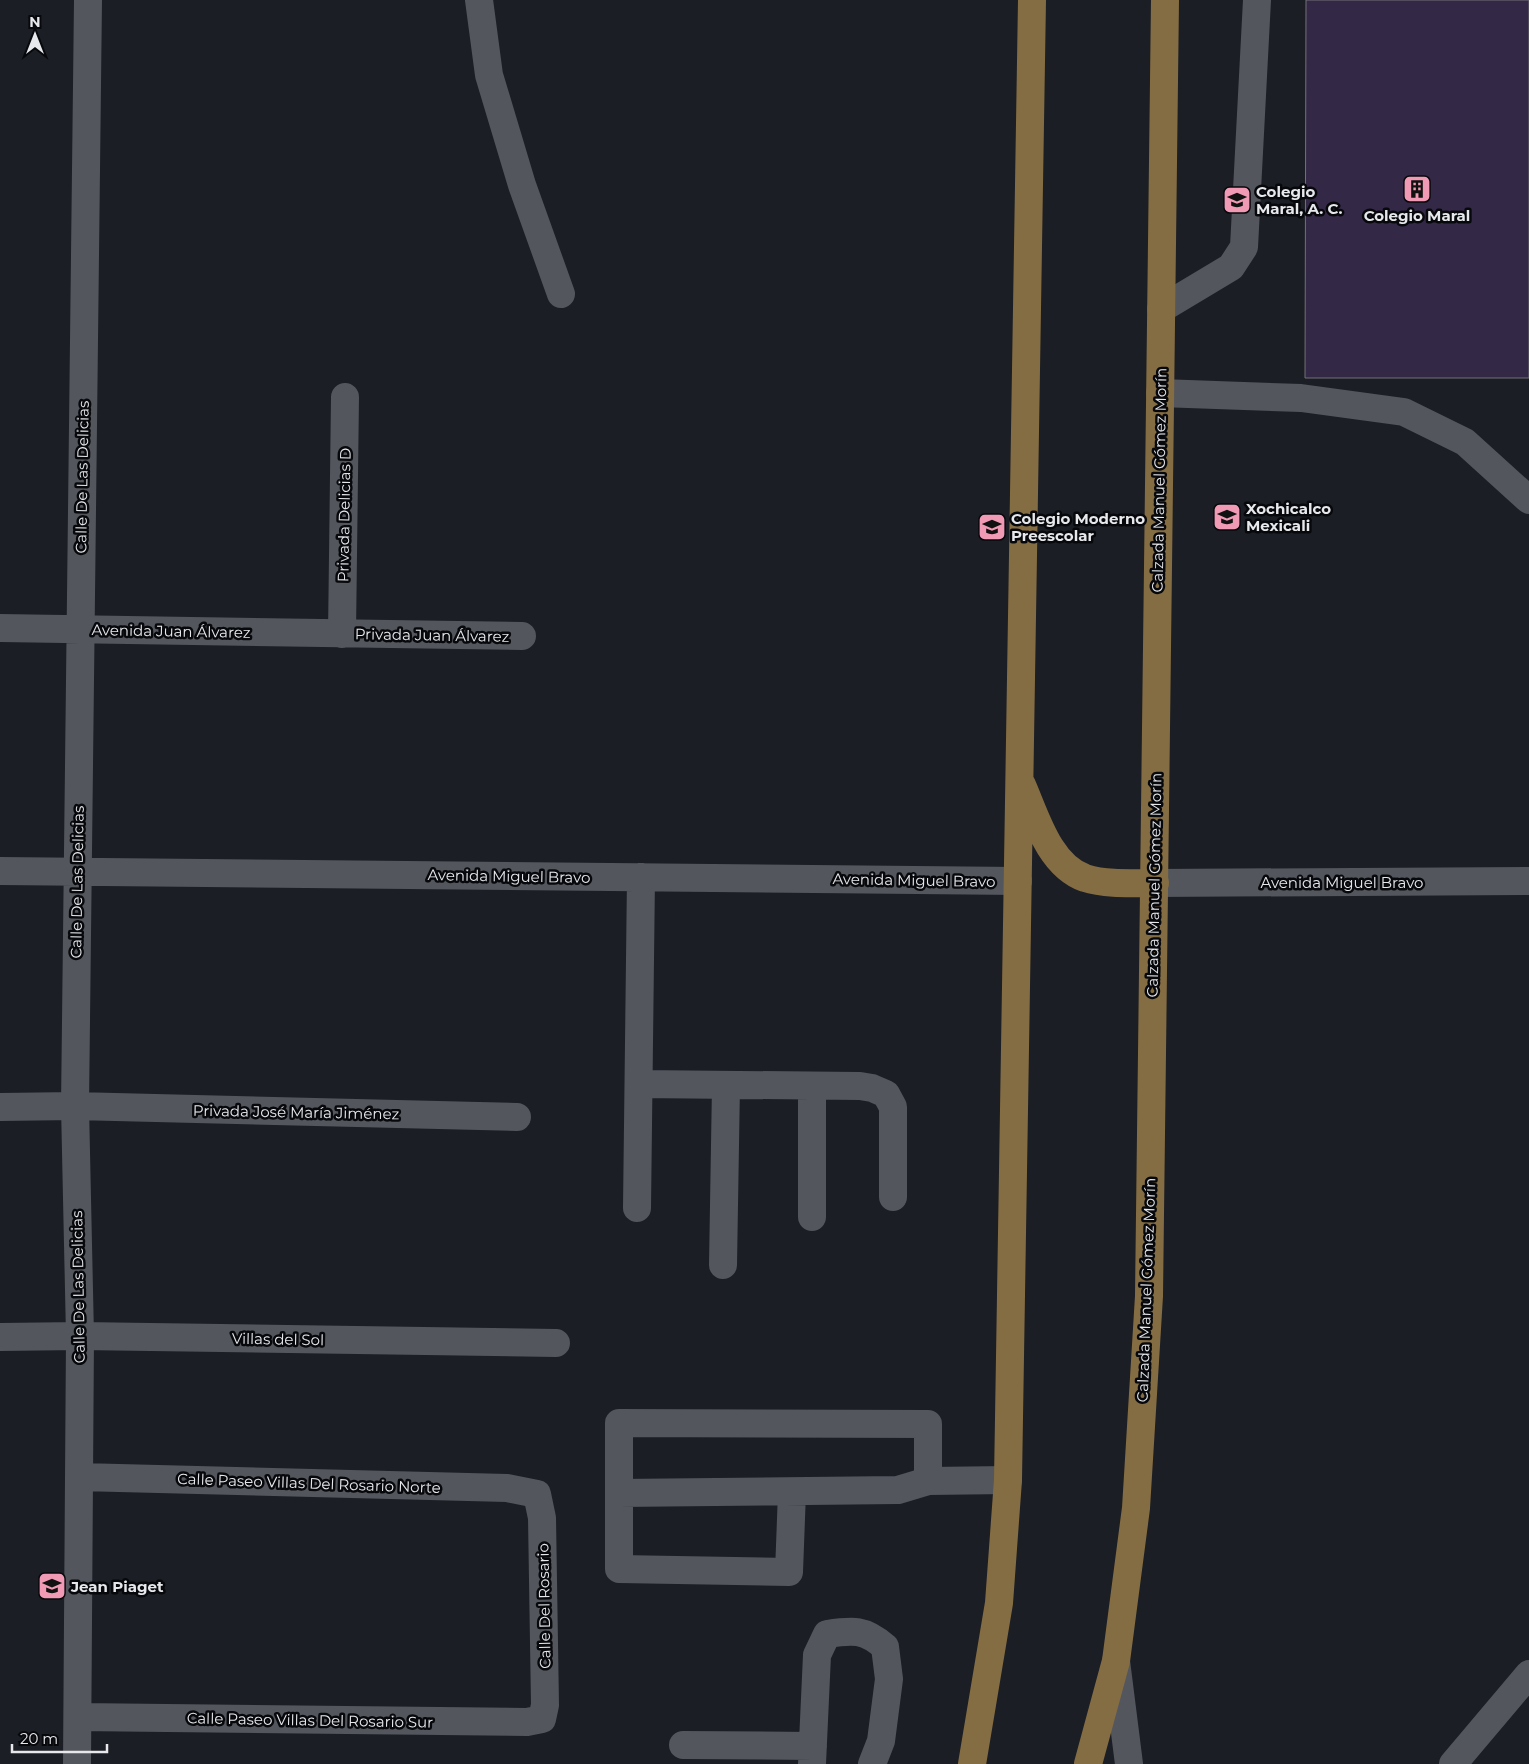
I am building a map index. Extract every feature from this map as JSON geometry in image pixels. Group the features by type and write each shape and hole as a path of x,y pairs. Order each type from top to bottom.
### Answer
{"main road":[{"path":"972,1764 999,1603 1008,1480 1032,0"},
{"name":"Calzada Manuel Gómez Morín","path":"1088,1764 1116,1661 1136,1508 1149,1296 1165,0"},
{"path":"1018,777 1048,843 1064,866 1085,878 1114,882 1155,883"}],"street":[{"name":"Calle De Las Delicias","path":"77,1764 80,1336 75,1106 79,630 88,0"},
{"path":"479,0 489,75 522,185 561,294"},
{"path":"1161,309 1231,267 1244,247 1258,0"},
{"path":"1160,393 1301,398 1404,412 1465,442 1529,500"},
{"name":"Privada Delicias D","path":"342,634 345,397"},
{"name":"Avenida Juan Álvarez","path":"0,628 342,634"},
{"name":"Privada Juan Álvarez","path":"342,634 522,636"},
{"name":"Avenida Miguel Bravo","path":"0,871 1018,881"},
{"path":"637,1208 641,877"},
{"name":"Avenida Miguel Bravo","path":"1155,883 1529,881"},
{"path":"639,1084 860,1086 872,1088 886,1094 893,1107 893,1197"},
{"path":"723,1265 726,1085"},
{"path":"812,1086 812,1217"},
{"name":"Privada José María Jiménez","path":"0,1108 75,1106 517,1118"},
{"name":"Villas del Sol","path":"0,1337 80,1336 556,1342"},
{"path":"792,1492 789,1572 618,1569 620,1423 928,1424 928,1481"},
{"name":"Calle Paseo Villas Del Rosario Norte","path":"80,1477 507,1488 537,1494"},
{"path":"618,1493 898,1490 928,1481 1008,1480"},
{"name":"Calle Del Rosario","path":"537,1494 542,1518 545,1705 542,1719"},
{"path":"683,1745 812,1755 817,1655 827,1634 850,1630 872,1635 885,1647 889,1678 881,1741 872,1764"},
{"path":"1116,1661 1129,1764"},
{"path":"1453,1764 1529,1674"},
{"name":"Calle Paseo Villas Del Rosario Sur","path":"78,1717 527,1722 542,1719"}],"building":[{"name":"Colegio Maral","path":"1306,0 1529,0 1529,378 1305,378"}],"place":[{"name":"Colegio Maral","path":"1417,189"},
{"name":"Colegio Maral, A. C.","path":"1237,200"},
{"name":"Xochicalco Mexicali","path":"1227,517"},
{"name":"Colegio Moderno Preescolar","path":"992,527"},
{"name":"Jean Piaget","path":"52,1586"}]}
